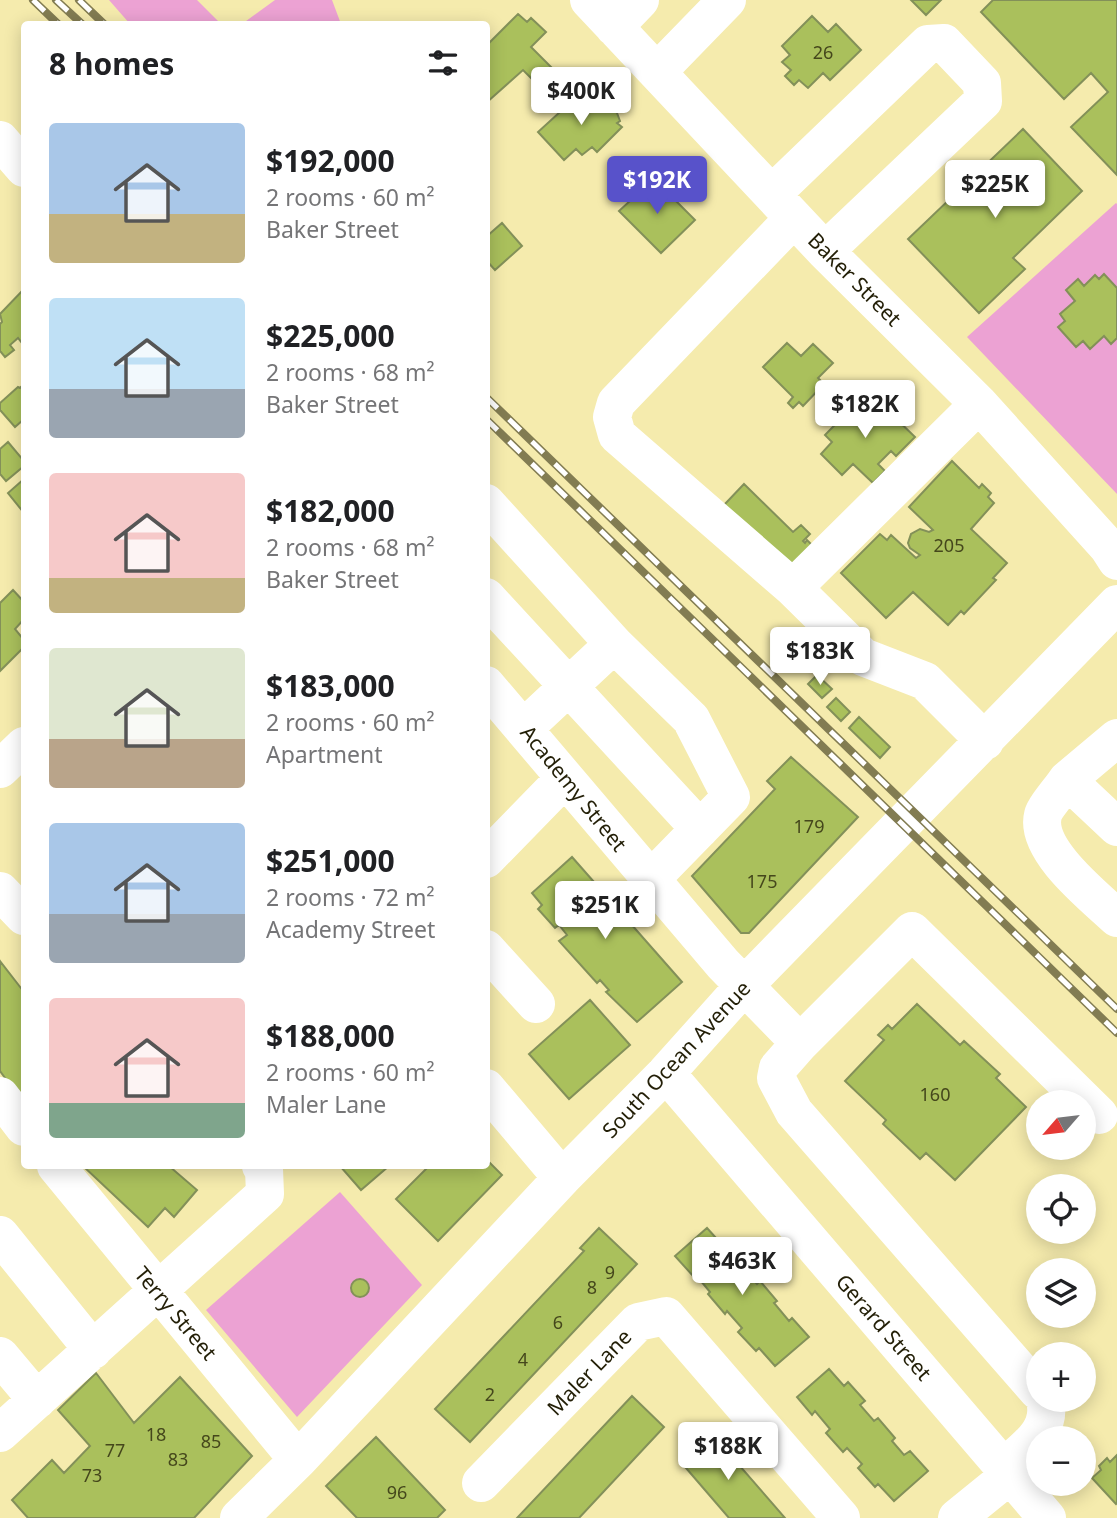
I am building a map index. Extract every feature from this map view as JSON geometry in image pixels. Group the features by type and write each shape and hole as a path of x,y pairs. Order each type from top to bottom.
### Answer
{"street":[{"path":"601,13 640,0"},
{"path":"657,72 727,0"},
{"name":"Baker Street","path":"601,13 825,251 979,404 1108,547 1117,561"},
{"path":"825,251 982,101 982,83 944,43 928,44 783,206 615,403 612,417 617,435 793,588 863,657 925,681 985,741"},
{"path":"0,140 21,164"},
{"path":"793,588 979,404"},
{"path":"490,507 614,644 691,719 731,797 650,880"},
{"path":"490,601 700,829"},
{"name":"South Ocean Avenue","path":"239,1518 298,1460 562,1178 666,1073 743,987 1117,604"},
{"path":"502,714 568,687 614,644"},
{"name":"Academy Street","path":"502,714 564,779 743,987 800,1043"},
{"path":"1117,738 1068,780 1042,815 1044,836 1058,861 1117,918"},
{"path":"0,769 21,749"},
{"path":"490,855 564,779"},
{"path":"1068,780 1117,827"},
{"path":"0,891 21,913"},
{"path":"1026,1377 794,1112 776,1078 778,1068 912,931 1099,1115"},
{"path":"490,953 536,1004"},
{"name":"Gerard Street","path":"666,1073 1047,1518"},
{"path":"490,1093 562,1178"},
{"path":"0,1096 21,1123"},
{"name":"Terry Street","path":"58,1169 298,1460"},
{"path":"0,1433 265,1194 264,1169"},
{"path":"0,1235 93,1350"},
{"name":"Maler Lane","path":"481,1483 638,1322 666,1316 841,1518"},
{"path":"0,1356 37,1400"},
{"path":"957,1518 1007,1471 1037,1437 1045,1425 1048,1412"}],"shaded area":[{"path":"109,0 197,0 218,21 127,21"},
{"path":"275,0 332,0 340,21 246,21"},
{"path":"1117,204 1117,494 967,337"},
{"path":"340,1192 422,1285 297,1417 206,1310"}],"building":[{"path":"911,0 941,0 926,15"},
{"path":"993,0 1117,0 1117,175 1071,127 1108,92 1091,73 1064,99 981,12"},
{"path":"518,14 527,22 531,18 546,32 531,47 556,72 540,87 523,70 490,99 490,42"},
{"path":"812,16 828,32 836,24 861,50 830,80 823,73 808,88 799,80 794,85 785,76 791,70 782,62 790,55 782,46"},
{"path":"577,90 587,98 584,101 592,110 601,103 609,105 617,113 620,121 617,123 622,127 597,152 592,147 582,155 576,149 564,160 538,132 572,101 572,94"},
{"path":"1023,129 1082,191 1013,258 1025,269 979,313 908,239"},
{"path":"654,179 695,220 661,253 619,211"},
{"path":"502,223 522,246 495,270 490,264 490,234"},
{"path":"1104,274 1117,288 1117,338 1111,344 1104,336 1090,349 1083,341 1076,347 1058,327 1065,321 1060,314 1075,301 1066,290 1078,279 1084,286 1095,275 1099,279"},
{"path":"21,292 21,342 18,338 10,345 14,350 5,357 0,351 0,314"},
{"path":"787,343 801,356 813,344 833,363 818,378 824,384 803,406 799,402 793,408 788,403 793,397 763,367"},
{"path":"20,388 21,422 15,427 0,410 0,403"},
{"path":"863,396 882,415 887,410 915,437 896,456 891,451 878,464 885,471 873,483 853,464 842,475 821,454 832,442 825,435"},
{"path":"8,442 21,457 21,468 6,481 0,474 0,449"},
{"path":"952,461 979,488 982,484 991,493 988,497 994,503 971,529 1007,563 993,578 996,580 964,614 961,611 948,625 913,592 886,618 841,573 880,534 887,540 891,535 916,558 920,555 910,548 908,543 911,534 920,529 929,532 933,530 909,507"},
{"path":"21,482 21,509 8,493"},
{"path":"744,484 793,532 801,525 810,534 803,541 805,543 807,540 812,545 789,568 724,505"},
{"path":"13,590 21,599 21,622 15,629 21,636 21,650 0,671 0,603"},
{"path":"817,675 832,689 822,698 808,684"},
{"path":"836,698 850,712 841,721 827,707"},
{"path":"859,717 890,747 880,758 849,728"},
{"path":"791,757 858,817 749,933 741,933 692,876 775,789 767,781"},
{"path":"572,857 682,982 637,1022 606,992 609,990 600,980 597,983 559,941 567,935 559,925 555,928 538,909 542,905 532,893"},
{"path":"0,961 21,988 21,1100 0,1071"},
{"path":"590,1000 630,1045 569,1099 529,1054"},
{"path":"917,1004 960,1045 964,1041 1000,1074 996,1078 1026,1107 955,1180 926,1153 920,1159 883,1124 886,1120 845,1081 884,1040 878,1035 888,1025 892,1029"},
{"path":"490,1163 502,1175 438,1241 396,1199 426,1169 490,1169"},
{"path":"86,1169 172,1169 197,1190 174,1217 165,1208 148,1227"},
{"path":"343,1169 386,1169 361,1190"},
{"path":"599,1228 637,1264 470,1442 435,1409 584,1251 580,1248"},
{"path":"707,1228 745,1265 742,1267 757,1284 760,1281 789,1321 792,1318 809,1337 775,1366 759,1348 756,1351 738,1332 742,1328 727,1311 725,1314 696,1275 694,1277 675,1256"},
{"path":"356,1279 364,1279 369,1288 367,1295 356,1297 351,1292 351,1284"},
{"path":"829,1369 844,1386 848,1382 865,1401 860,1405 874,1421 878,1418 895,1438 892,1441 904,1455 910,1451 928,1471 894,1501 878,1484 875,1487 858,1468 862,1464 847,1448 843,1452 826,1433 830,1429 815,1411 812,1415 797,1397"},
{"path":"96,1373 134,1423 180,1377 252,1456 194,1518 28,1518 12,1500 52,1460 64,1473 90,1446 58,1410"},
{"path":"632,1396 664,1427 579,1518 517,1518"},
{"path":"712,1434 785,1518 729,1518 680,1461"},
{"path":"376,1437 445,1510 437,1518 357,1518 326,1486"},
{"path":"1117,1455 1116,1504 1096,1482 1096,1474 1101,1470 1099,1466 1107,1458 1110,1462"}],"railway":[{"path":"33,0 55,21"},
{"path":"56,0 79,21"},
{"path":"79,0 101,21"},
{"path":"490,401 1117,1009"},
{"path":"490,423 1117,1033"}]}
